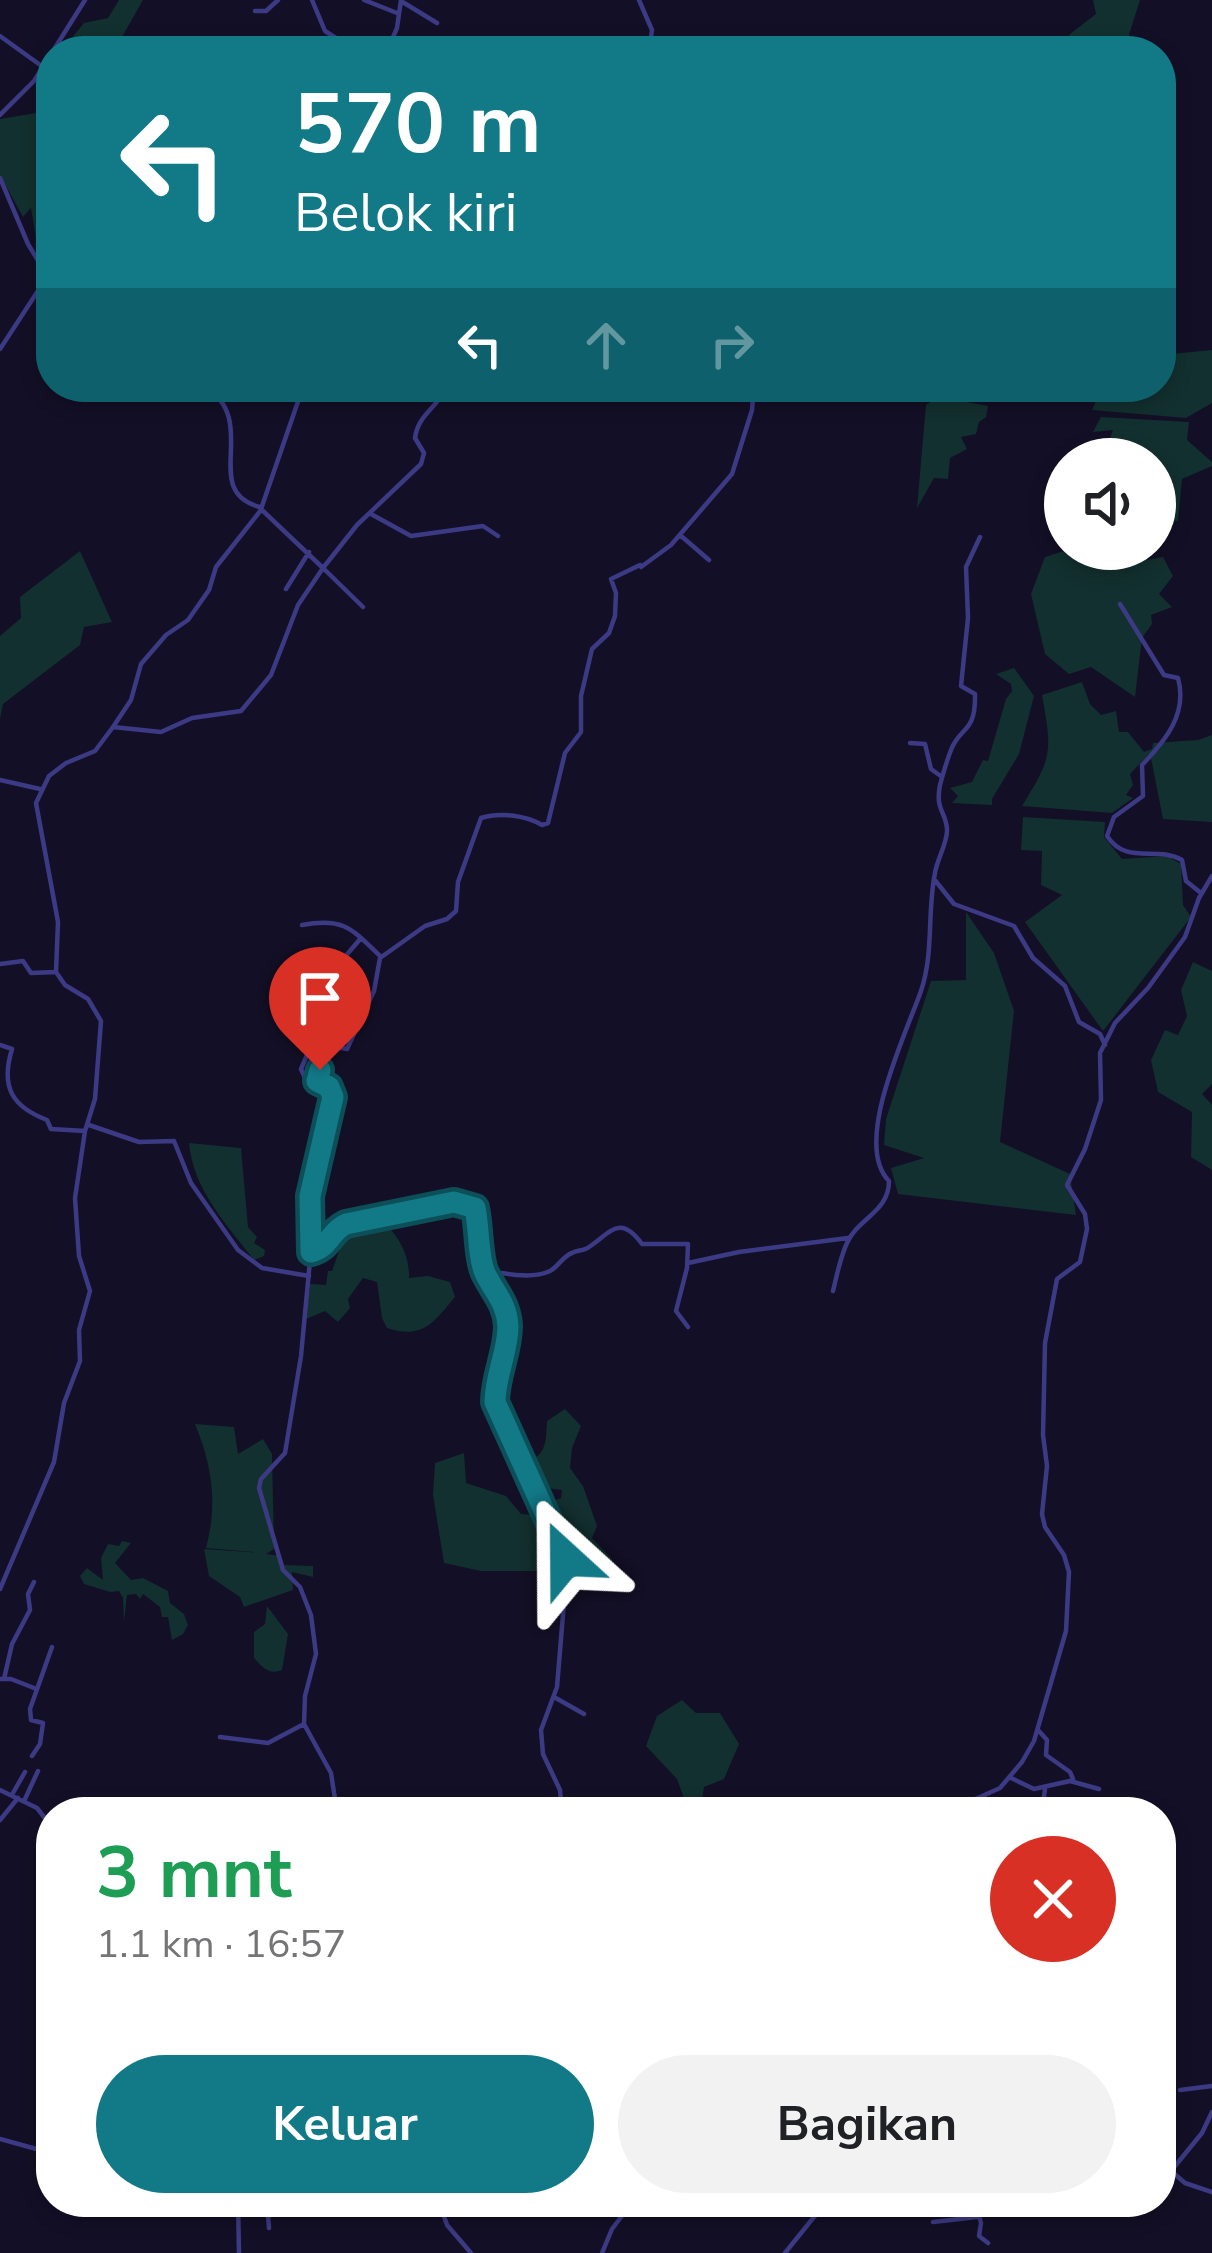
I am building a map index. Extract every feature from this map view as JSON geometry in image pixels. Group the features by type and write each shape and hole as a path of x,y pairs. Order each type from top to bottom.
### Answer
{"street":[{"path":"63,36 85,0"},
{"path":"255,11 264,11 278,0"},
{"path":"312,0 325,31 333,36"},
{"path":"364,0 397,13"},
{"path":"393,36 401,0 437,23"},
{"path":"639,0 651,36"},
{"path":"0,36 36,62"},
{"path":"0,115 36,75"},
{"path":"0,178 36,252"},
{"path":"0,349 36,298"},
{"path":"222,402 230,414 234,442 229,464 232,488 261,509 363,607"},
{"path":"0,1589 54,1462 64,1402 80,1361 80,1330 90,1291 79,1256 75,1198 97,1079 101,1021 88,999 65,985 56,972 59,930 37,819 40,789 57,770 95,751 131,700 141,664 166,635 188,620 209,590 220,561 261,509 297,402"},
{"path":"113,727 161,732 192,718 246,707 271,675 298,605 323,568 422,462 424,453 415,438 418,421 437,402"},
{"path":"313,1038 347,1049 374,992 381,957 456,911 458,882 482,817 548,823 566,753 581,732 582,694 592,649 609,633 615,616 611,579 640,566 680,535 733,475 753,402"},
{"path":"371,514 411,536 488,528 498,536"},
{"path":"680,535 709,560"},
{"path":"832,1291 848,1238 885,1203 889,1193 889,1181 876,1162 877,1123 904,1030 923,985 934,879 947,829 939,811 942,777 951,746 967,731 975,711 975,692 961,687 968,618 966,567 980,537"},
{"path":"286,589 309,553"},
{"path":"1120,604 1164,675 1178,678 1180,691 1169,736 1142,765 1143,796 1114,817 1107,834 1121,852 1167,852 1182,860 1186,881 1202,893"},
{"path":"910,743 925,744 930,768 942,777"},
{"path":"0,780 40,789"},
{"path":"983,1797 1011,1778 1038,1730 1066,1631 1070,1586 1064,1555 1043,1522 1047,1466 1043,1435 1047,1325 1057,1279 1080,1262 1085,1246 1085,1214 1067,1185 1101,1100 1099,1058 1115,1023 1185,937 1212,876"},
{"path":"934,879 954,904 1014,926 1034,958 1065,986 1079,1022 1100,1034 1105,1045"},
{"path":"302,926 319,922 346,925 381,957"},
{"path":"332,972 361,938"},
{"path":"0,964 19,960 31,973 56,972"},
{"path":"335,1797 331,1773 304,1724 305,1696 316,1654 311,1615 300,1587 279,1560 259,1488 260,1479 285,1453 309,1276 310,1196 333,1097 329,1087 301,1072 337,985"},
{"path":"0,1045 12,1049 4,1064 10,1100 22,1111 47,1120 51,1129 86,1128 130,1140 173,1141 191,1183 238,1250 262,1268 309,1276"},
{"path":"317,1081 331,1046"},
{"path":"311,1252 323,1249 346,1224 456,1202 476,1210 483,1270 502,1300 508,1325 495,1402 567,1566 554,1697 542,1726 541,1746 561,1797"},
{"path":"483,1270 528,1275 548,1272 570,1253 586,1250 617,1227 633,1232 642,1244 687,1244 687,1268 676,1311 688,1327"},
{"path":"685,1263 848,1238"},
{"path":"34,1582 28,1594 30,1610 12,1643 2,1679 37,1688"},
{"path":"32,1756 44,1723 30,1718 52,1647"},
{"path":"554,1697 584,1714"},
{"path":"220,1737 268,1743 304,1724"},
{"path":"1038,1730 1047,1740 1046,1755 1070,1772 1074,1781"},
{"path":"18,1798 25,1772"},
{"path":"0,1820 38,1772"},
{"path":"1011,1778 1034,1789 1074,1781 1100,1789"},
{"path":"1044,1797 1045,1789"},
{"path":"0,1790 36,1807"},
{"path":"1180,2090 1212,2086"},
{"path":"1176,2164 1202,2133 1212,2112"},
{"path":"0,2139 36,2152"},
{"path":"1176,2176 1212,2192"},
{"path":"238,2217 239,2253"},
{"path":"268,2217 269,2228"},
{"path":"444,2217 471,2253"},
{"path":"602,2253 621,2217"},
{"path":"785,2253 814,2217"},
{"path":"933,2222 977,2217 979,2236 988,2242"}],"green space":[{"path":"119,0 143,0 123,36 73,36 84,23 108,18"},
{"path":"1093,0 1140,0 1129,36 1069,36 1096,14"},
{"path":"36,113 36,238 31,208 23,217 0,175 0,119"},
{"path":"1212,350 1212,403 1186,418 1092,410 1095,402 1176,402 1176,354"},
{"path":"966,402 988,406 976,434 961,437 967,449 950,458 948,479 934,478 917,508 926,405"},
{"path":"1101,417 1189,422 1187,440 1212,466 1182,479 1176,521 1176,438 1110,438 1113,430 1093,432"},
{"path":"80,551 112,622 84,627 80,645 3,704 0,719 0,636 21,618 20,597"},
{"path":"1044,560 1044,570 1170,570 1173,576 1159,594 1172,607 1151,615 1152,624 1142,638 1135,697 1091,667 1069,674 1045,654 1031,594"},
{"path":"1014,668 1034,696 1019,754 992,805 952,803 958,796 950,788 972,782 983,760 988,761 1012,691 1011,684 996,674"},
{"path":"1082,682 1090,704 1101,715 1116,711 1119,732 1128,732 1144,752 1153,743 1212,735 1212,822 1163,819 1150,753 1130,774 1133,785 1126,795 1133,798 1112,813 1022,806 1047,753 1042,695"},
{"path":"1023,817 1105,822 1104,837 1122,859 1167,856 1181,864 1183,905 1191,917 1103,1031 1025,922 1062,895 1041,885 1042,851 1021,850"},
{"path":"966,912 994,953 1014,1011 1000,1142 1070,1174 1076,1215 898,1194 891,1168 924,1158 884,1145 886,1119 931,981 966,980"},
{"path":"1193,962 1212,971 1212,1084 1202,1094 1212,1105 1212,1170 1191,1157 1192,1112 1158,1092 1151,1060 1165,1030 1178,1035 1187,1016 1181,990"},
{"path":"189,1143 241,1148 248,1227 257,1237 254,1243 265,1250 264,1256 254,1260 213,1205 197,1176"},
{"path":"378,1218 401,1244 409,1278 428,1276 450,1282 455,1297 427,1326 399,1331 387,1328 382,1318 377,1282 363,1278 338,1322 325,1311 306,1319 310,1284 326,1285 348,1225"},
{"path":"565,1409 581,1426 570,1468 583,1486 597,1526 592,1538 612,1559 613,1579 573,1573 545,1505 561,1498 562,1490 540,1487 526,1461 542,1451 547,1421"},
{"path":"195,1424 234,1427 238,1454 263,1439 272,1454 274,1549 266,1554 281,1556 284,1565 313,1566 313,1577 292,1572 293,1590 244,1607 240,1597 209,1576 204,1549 264,1553 206,1548 211,1484"},
{"path":"464,1453 466,1483 506,1496 521,1514 534,1515 552,1540 560,1571 481,1571 444,1563 433,1495 435,1463"},
{"path":"122,1541 131,1543 115,1563 131,1580 143,1578 168,1591 170,1603 184,1614 188,1625 183,1634 172,1640 168,1617 162,1617 160,1607 143,1594 140,1599 136,1594 127,1595 124,1622 119,1591 84,1584 80,1576 87,1568 103,1580 101,1558 108,1544 119,1546"},
{"path":"267,1606 288,1634 282,1670 273,1672 254,1658 254,1632 265,1624"},
{"path":"682,1700 696,1713 720,1713 739,1744 724,1779 704,1787 702,1797 684,1797 677,1779 646,1746 657,1716"}],"route":[{"path":"320,1070 317,1081 329,1087 333,1097 310,1196 311,1252 323,1249 342,1225 454,1202 475,1208 483,1270 502,1300 508,1325 495,1402 566,1559"}]}
